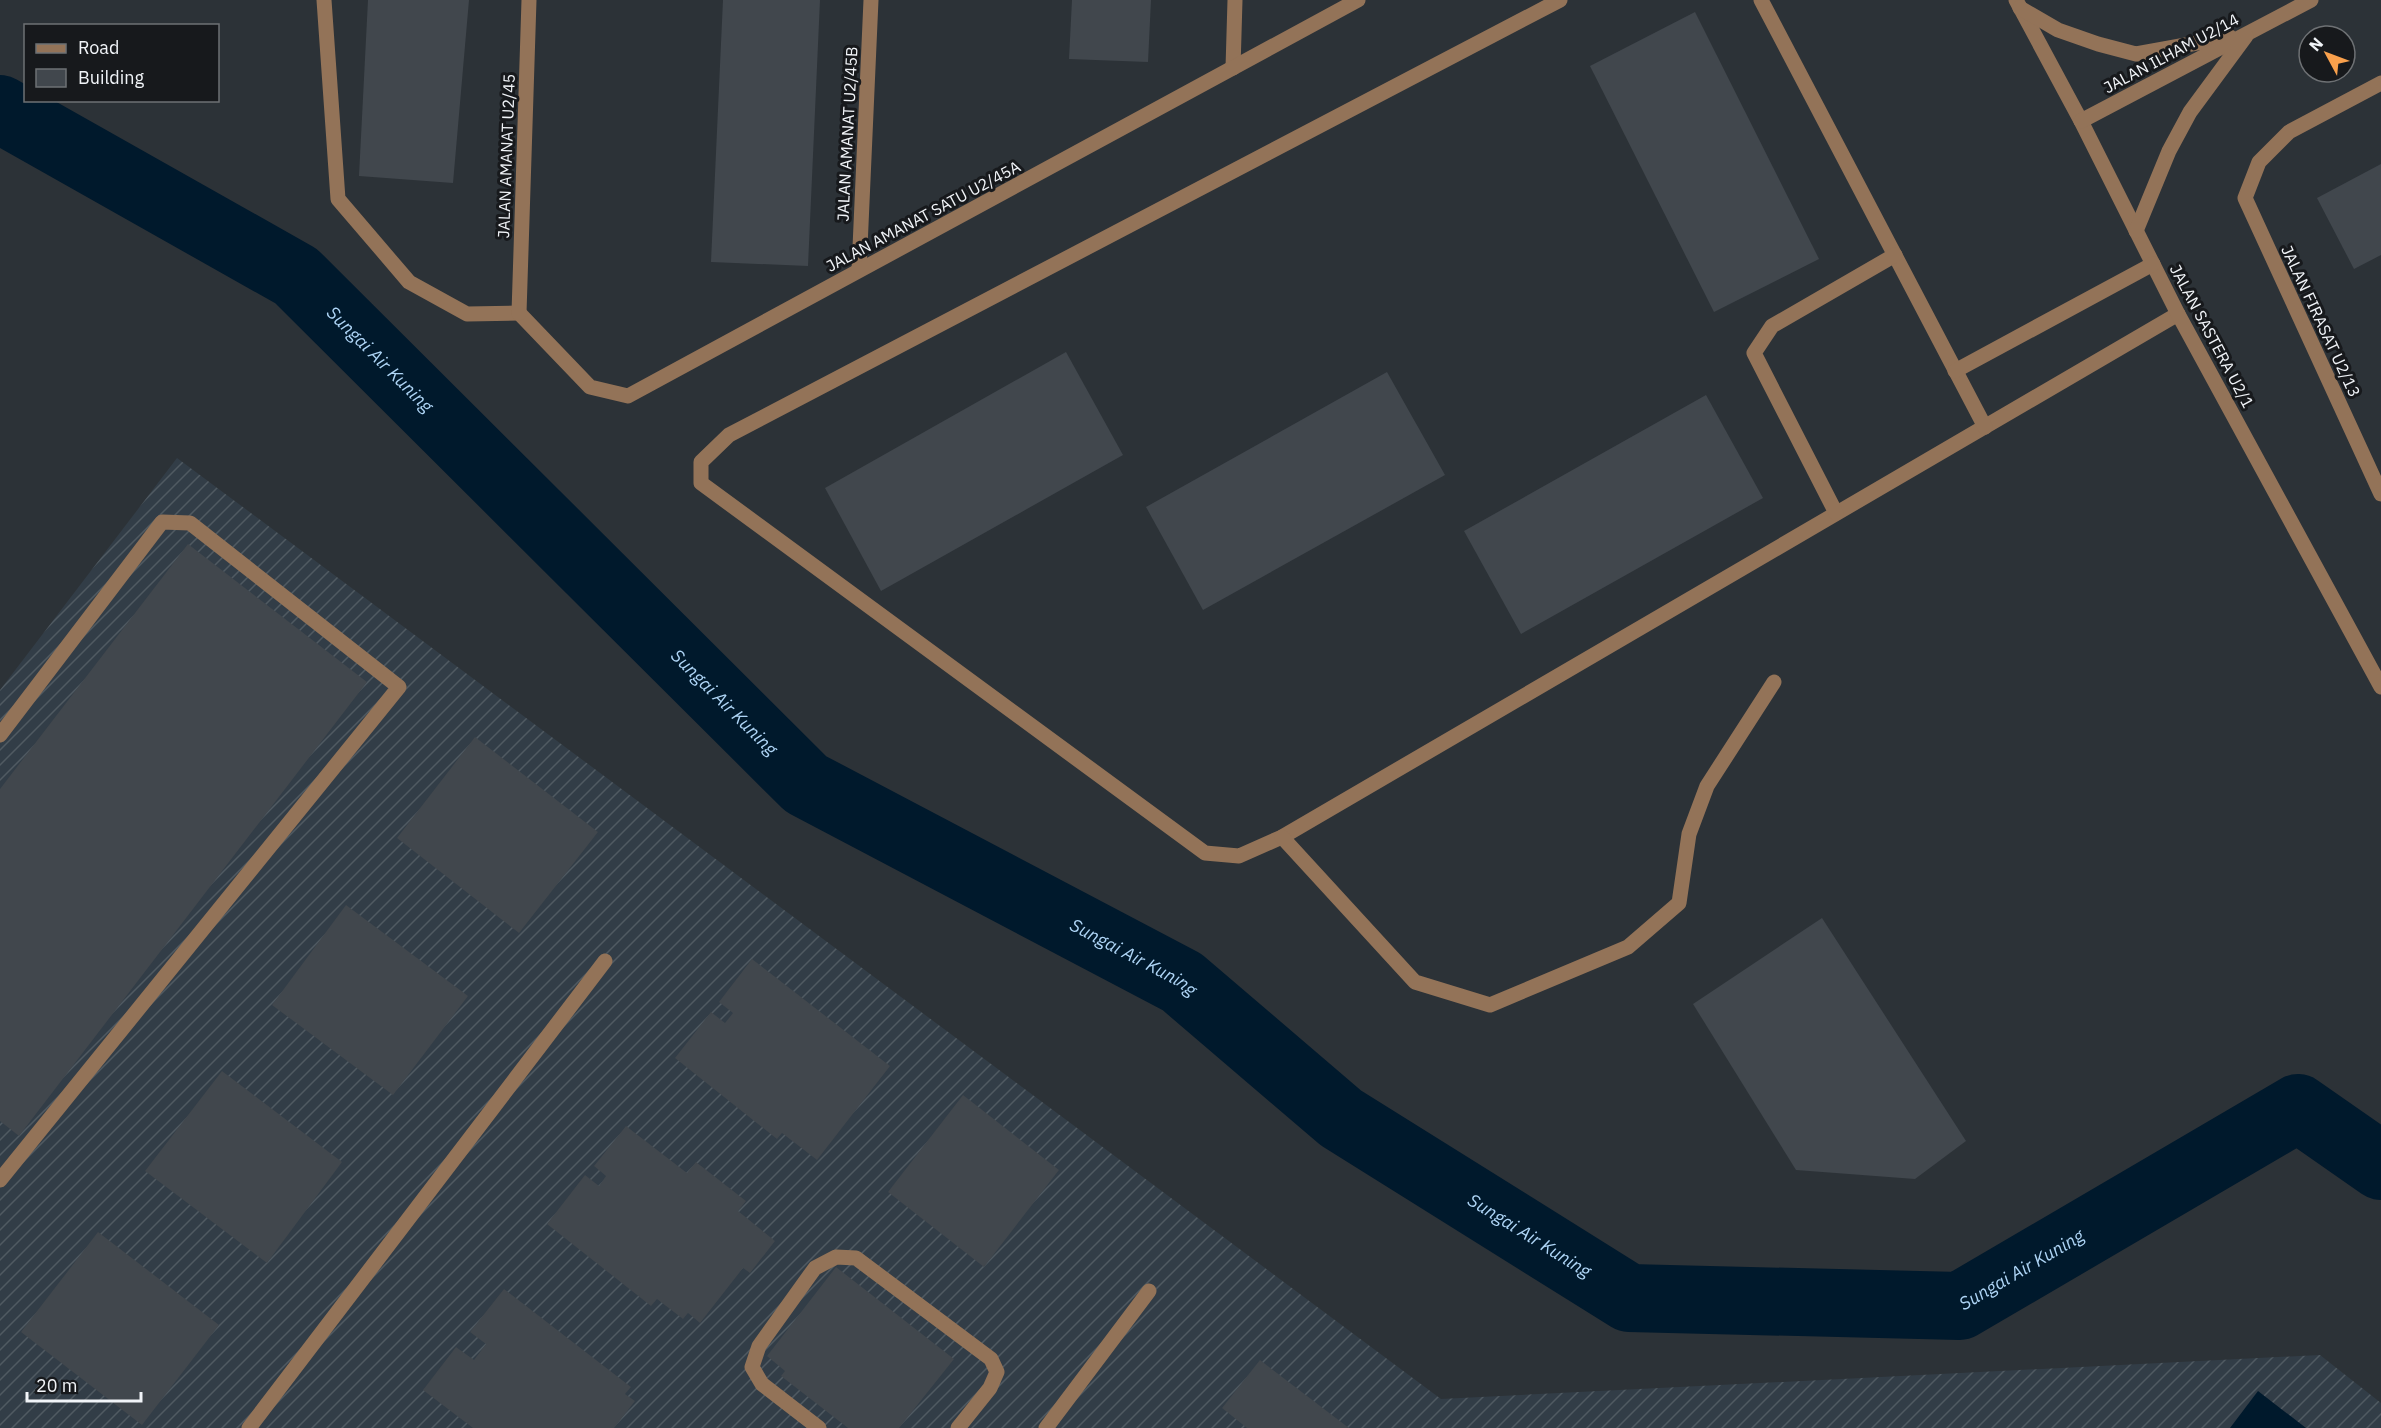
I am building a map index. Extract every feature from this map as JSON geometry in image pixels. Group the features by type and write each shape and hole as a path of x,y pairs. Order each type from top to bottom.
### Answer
{"street":[{"path":"324,0 338,199 409,282 467,314 519,314"},
{"name":"JALAN AMANAT U2/45","path":"519,314 529,0"},
{"name":"JALAN AMANAT U2/45B","path":"859,270 871,0"},
{"path":"1233,68 1235,0"},
{"name":"JALAN AMANAT SATU U2/45A","path":"519,314 590,387 628,396 1358,0"},
{"path":"1560,0 729,435 701,462 701,483 1205,853 1239,856 1282,837 2178,314"},
{"path":"1761,0 1985,427"},
{"name":"JALAN ILHAM U2/14","path":"2081,121 2311,0"},
{"path":"2018,4 2058,30 2136,54 2248,33"},
{"name":"JALAN SASTERA U2/1","path":"2018,4 2081,121 2178,314 2381,687"},
{"path":"2136,231 2169,151 2190,112 2248,33"},
{"name":"JALAN FIRASAT U2/13","path":"2379,484 2245,198 2259,162 2289,132 2381,83"},
{"path":"1836,513 1754,353 1772,326 1895,255"},
{"path":"1955,371 2153,264"},
{"path":"0,735 162,522 190,523 399,687 0,1180"},
{"path":"1282,837 1415,982 1490,1005 1628,947 1679,903 1689,834 1707,786 1774,682"},
{"path":"249,1428 605,961"},
{"path":"819,1428 762,1384 752,1367 759,1346 815,1268 836,1257 856,1258 991,1359 997,1372 990,1388 958,1428"},
{"path":"1046,1428 1149,1291"}],"shaded area":[{"path":"177,458 1441,1399 2320,1355 2381,1403 2381,1428 0,1428 0,690"}],"water":[{"path":"2258,1391 2306,1428 2230,1428"}],"building":[{"path":"368,0 469,0 453,183 359,176"},
{"path":"723,0 820,0 808,266 711,262"},
{"path":"1072,0 1151,0 1148,62 1069,59"},
{"path":"1695,12 1819,259 1714,312 1590,66"},
{"path":"2381,164 2381,255 2354,269 2317,198"},
{"path":"1066,352 1123,455 881,591 825,488"},
{"path":"1387,372 1445,475 1203,610 1146,507"},
{"path":"1706,395 1763,498 1521,634 1464,531"},
{"path":"188,544 367,682 19,1136 0,1121 0,789"},
{"path":"475,737 598,832 519,933 397,838"},
{"path":"346,905 468,996 393,1095 272,1005"},
{"path":"1822,918 1966,1141 1915,1179 1796,1170 1693,1004"},
{"path":"752,959 890,1066 817,1160 782,1133 777,1139 675,1058 711,1012 725,1023 733,1013 719,1002"},
{"path":"222,1071 342,1162 267,1263 145,1171"},
{"path":"963,1095 1059,1170 984,1267 888,1192"},
{"path":"626,1126 687,1173 696,1162 746,1201 738,1211 775,1241 750,1273 743,1268 700,1323 688,1313 683,1319 657,1299 651,1306 547,1224 585,1175 599,1186 606,1176 594,1166"},
{"path":"98,1232 219,1325 142,1425 21,1332"},
{"path":"836,1267 954,1359 899,1428 848,1428 781,1376 785,1371 767,1356"},
{"path":"504,1289 631,1387 625,1394 635,1401 614,1428 473,1428 423,1390 456,1347 474,1360 486,1344 470,1332"},
{"path":"1260,1360 1349,1428 1247,1428 1222,1408"}],"waterway":[{"name":"Sungai Air Kuning","path":"0,109 296,276 806,784 1182,982 1341,1118 1629,1298 1960,1306 2298,1108 2381,1166"}]}
